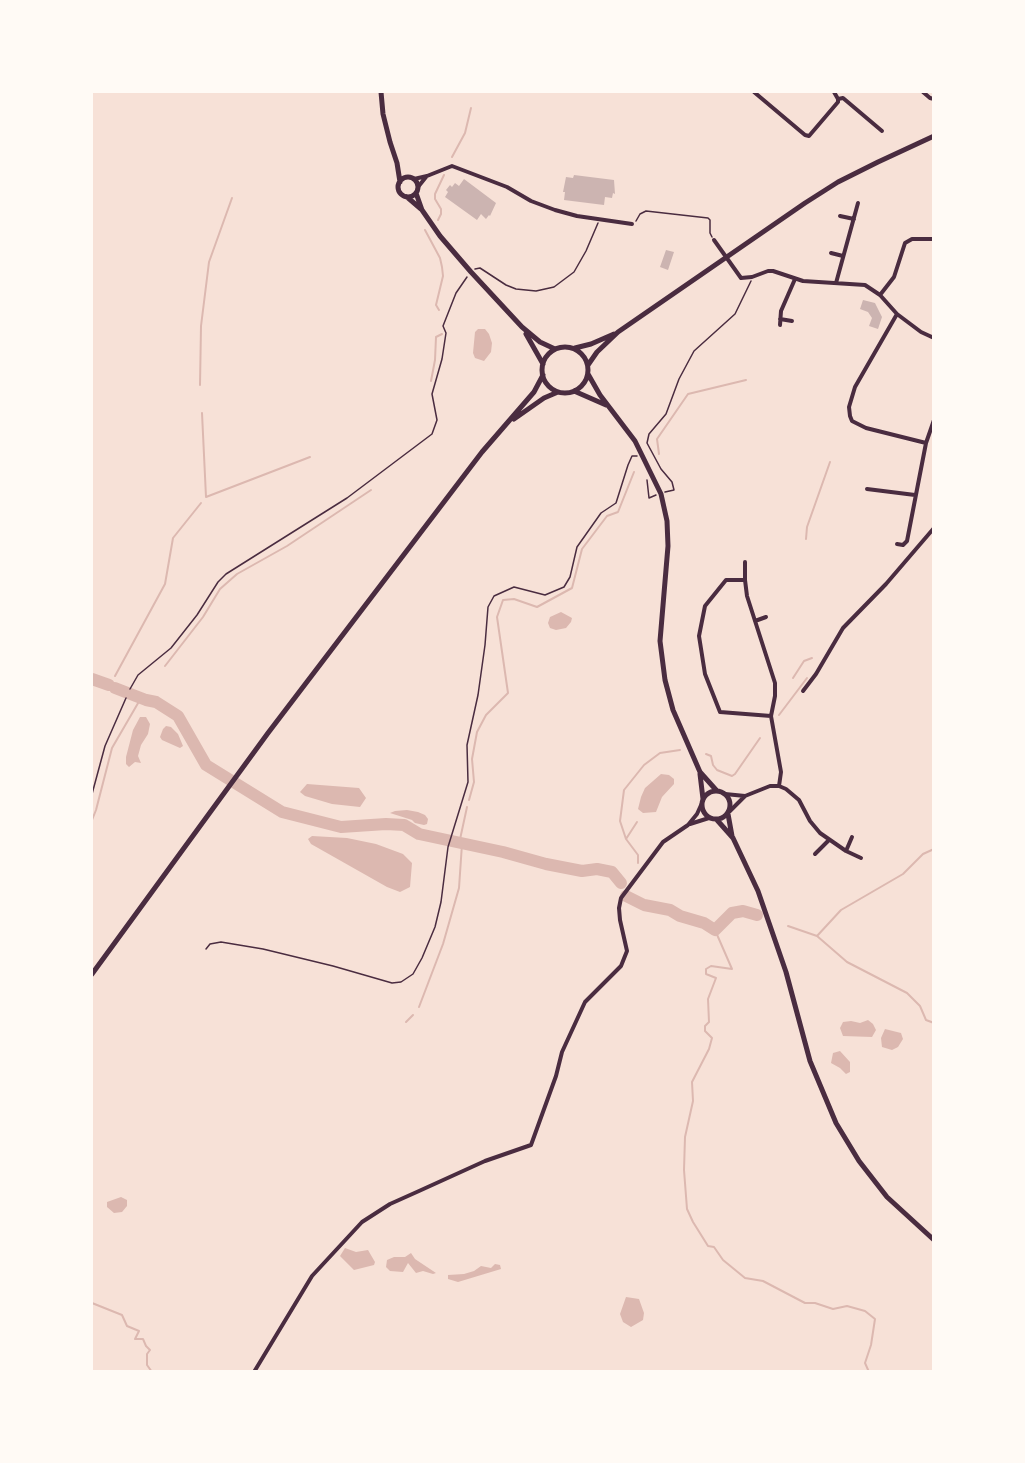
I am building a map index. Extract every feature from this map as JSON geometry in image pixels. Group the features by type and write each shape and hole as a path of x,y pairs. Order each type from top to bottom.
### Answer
{"main road":[{"path":"381,92 390,142 398,164 400,193 423,210"},
{"path":"588,365 597,352 618,332 830,188 933,136"},
{"path":"398,164 411,178 423,210 440,236 522,327 540,342 555,349"},
{"path":"400,182 411,178"},
{"path":"407,197 417,190"},
{"path":"522,327 543,364"},
{"path":"558,392 548,385 543,375 543,364 549,353 564,346 574,348 591,344 618,332"},
{"path":"574,348 583,355 593,385 635,441 663,500 668,521 668,546 661,619 662,663 673,710 700,772 703,812 709,818 717,820 733,838 754,882 773,932 810,1061 836,1123 859,1161 887,1197 933,1240"},
{"path":"574,391 583,384 588,374"},
{"path":"92,974 246,763 475,461 534,392 543,375"},
{"path":"509,422 539,401 558,392 574,391 610,408"},
{"path":"700,772 717,791 725,794 730,800 729,813 733,838"},
{"path":"703,801 709,793 717,791"},
{"path":"717,820 729,813"}],"street":[{"path":"754,92 808,136 838,102 838,99"},
{"path":"834,92 838,99"},
{"path":"923,92 933,99"},
{"path":"838,99 843,98 882,131"},
{"path":"878,126 881,122"},
{"path":"411,178 427,177 452,166 507,187 531,201 577,216 632,224"},
{"path":"417,190 427,177"},
{"path":"836,283 858,203"},
{"path":"840,216 854,219"},
{"path":"880,295 894,277 904,243 912,239 933,238"},
{"path":"714,240 741,278 773,271 795,279 865,285 880,295 897,314 933,338"},
{"path":"831,253 843,256"},
{"path":"780,326 781,311 795,279"},
{"path":"897,314 855,387 849,407 850,416 852,421 866,428 926,443"},
{"path":"780,319 792,321"},
{"path":"897,544 903,545 907,541 926,443 933,420"},
{"path":"867,489 915,495"},
{"path":"803,691 816,674 843,628 886,585 933,528"},
{"path":"745,562 745,580 755,621 776,683 771,716 781,772 779,786"},
{"path":"745,580 726,580 705,606 699,636 705,674 720,712 771,716"},
{"path":"755,621 766,617"},
{"path":"729,813 745,796 770,786 779,786 792,792 810,821 829,840 861,858"},
{"path":"725,794 745,796"},
{"path":"688,825 697,814 703,801"},
{"path":"254,1371 312,1276 362,1222 390,1204 485,1161 531,1145 562,1053 585,1002 621,966 627,951 620,920 621,898 663,842 688,825 709,818"},
{"path":"846,851 852,837"},
{"path":"815,854 829,840"}],"path":[{"path":"632,224 638,220 640,214 646,211 708,218 710,233 714,240"},
{"path":"475,268 480,268 506,285 526,291 554,287 574,272 600,220"},
{"path":"130,689 138,675 171,648 226,574 338,504 428,438 435,429 437,420 432,394 442,360 446,333 443,326 456,293 467,277"},
{"path":"666,492 674,490 672,482 661,469 647,443 649,434 666,414 679,379 694,351 735,314 752,277"},
{"path":"206,949 210,944 221,942 263,949 392,983 401,982 413,974 435,927 441,902 448,848 468,782 467,745 480,685 488,607 494,596 514,587 546,595 564,587 570,577 577,547 602,513 616,503 632,456 637,456"},
{"path":"646,476 650,498 657,495"},
{"path":"92,794 105,746 126,698"}],"shaded area":[{"path":"478,329 485,329 492,343 491,352 484,361 475,358 473,353 475,332"},
{"path":"561,612 572,618 571,622 566,628 556,630 550,628 548,623 550,617"},
{"path":"140,717 146,717 150,724 148,734 141,745 138,756 141,763 135,762 129,767 126,764 126,757 133,730"},
{"path":"166,726 171,727 178,734 183,746 180,748 162,740 160,737"},
{"path":"661,774 669,775 674,779 674,784 662,797 656,812 643,813 638,809 645,788"},
{"path":"307,784 359,788 366,798 360,807 332,804 305,796 300,792"},
{"path":"407,810 425,815 428,819 427,824 415,823 390,813"},
{"path":"312,836 347,838 376,844 403,854 412,863 410,887 400,892 387,887 311,844 308,839"},
{"path":"868,1020 876,1030 872,1037 843,1036 840,1028 843,1022 860,1023"},
{"path":"885,1029 901,1033 903,1039 898,1047 892,1050 882,1047 881,1038"},
{"path":"840,1051 850,1062 850,1072 846,1074 831,1063 833,1053"},
{"path":"121,1197 127,1200 127,1206 122,1212 114,1213 107,1207 107,1202"},
{"path":"345,1248 356,1252 368,1250 375,1262 374,1265 354,1270 340,1256"},
{"path":"411,1253 415,1259 436,1273 423,1271 416,1273 408,1263 403,1272 390,1271 386,1267 387,1260 394,1257 405,1257"},
{"path":"495,1264 500,1265 501,1269 458,1282 448,1279 448,1275 464,1274 481,1266 491,1268"},
{"path":"626,1297 639,1299 644,1313 643,1320 631,1327 623,1322 620,1314"}],"building":[{"path":"574,175 614,180 615,194 613,193 612,198 605,197 604,205 564,200 566,177 573,178"},
{"path":"464,179 496,203 490,216 486,219 481,214 477,220 445,197 450,185 452,187 455,183 459,186"},
{"path":"666,250 674,252 668,270 660,267"},
{"path":"863,300 875,303 882,317 878,329 869,326 872,318 868,312 860,309"}],"waterway":[{"path":"452,157 465,133 471,108"},
{"path":"438,220 441,209 435,199 435,194 444,175"},
{"path":"200,385 201,326 209,262 232,198"},
{"path":"425,230 440,258 442,267 443,276 436,305 439,310"},
{"path":"431,381 436,337 442,334"},
{"path":"659,454 657,439 688,394 746,380"},
{"path":"202,413 206,497 310,457"},
{"path":"806,539 807,527 830,462"},
{"path":"469,800 474,782 472,759 477,732 486,715 508,693 497,617 503,600 514,599 537,607 572,588 582,549 607,516 618,512 634,472"},
{"path":"165,666 203,617 220,589 237,574 287,546 371,490"},
{"path":"115,676 165,584 173,538 201,503"},
{"path":"793,678 804,661 812,658"},
{"path":"779,715 807,678"},
{"path":"92,679 109,685"},
{"path":"115,688 156,702 178,716 206,765 282,812 341,827 404,825 419,834 546,864 582,871 597,869 612,872 621,883"},
{"path":"92,820 112,748 141,698"},
{"path":"706,754 711,756 717,770 732,776 760,738"},
{"path":"638,863 638,855 626,839 620,821 624,790 644,765 660,753 680,750"},
{"path":"459,844 467,807"},
{"path":"626,839 637,822"},
{"path":"419,1007 443,944 459,888 462,844"},
{"path":"817,936 841,910 903,874 923,854 934,849"},
{"path":"626,896 644,905 670,910 680,916 704,923 715,930 732,913 743,911 757,915"},
{"path":"788,926 817,936 847,962 907,993 920,1006 926,1020 934,1023"},
{"path":"715,930 732,969 711,966 706,969 706,974 716,978 708,999 709,1022 705,1026 705,1031 712,1038 709,1049 692,1082 693,1101 685,1137 684,1170 687,1209 708,1246 714,1247 723,1260 745,1278 763,1281 805,1303 815,1303 833,1309 847,1306 865,1311 875,1319 871,1345 865,1363 869,1372"},
{"path":"406,1022 413,1015"},
{"path":"92,1303 122,1315 127,1326 139,1331 135,1339 143,1339 150,1350 147,1354 147,1365 152,1372"}]}
